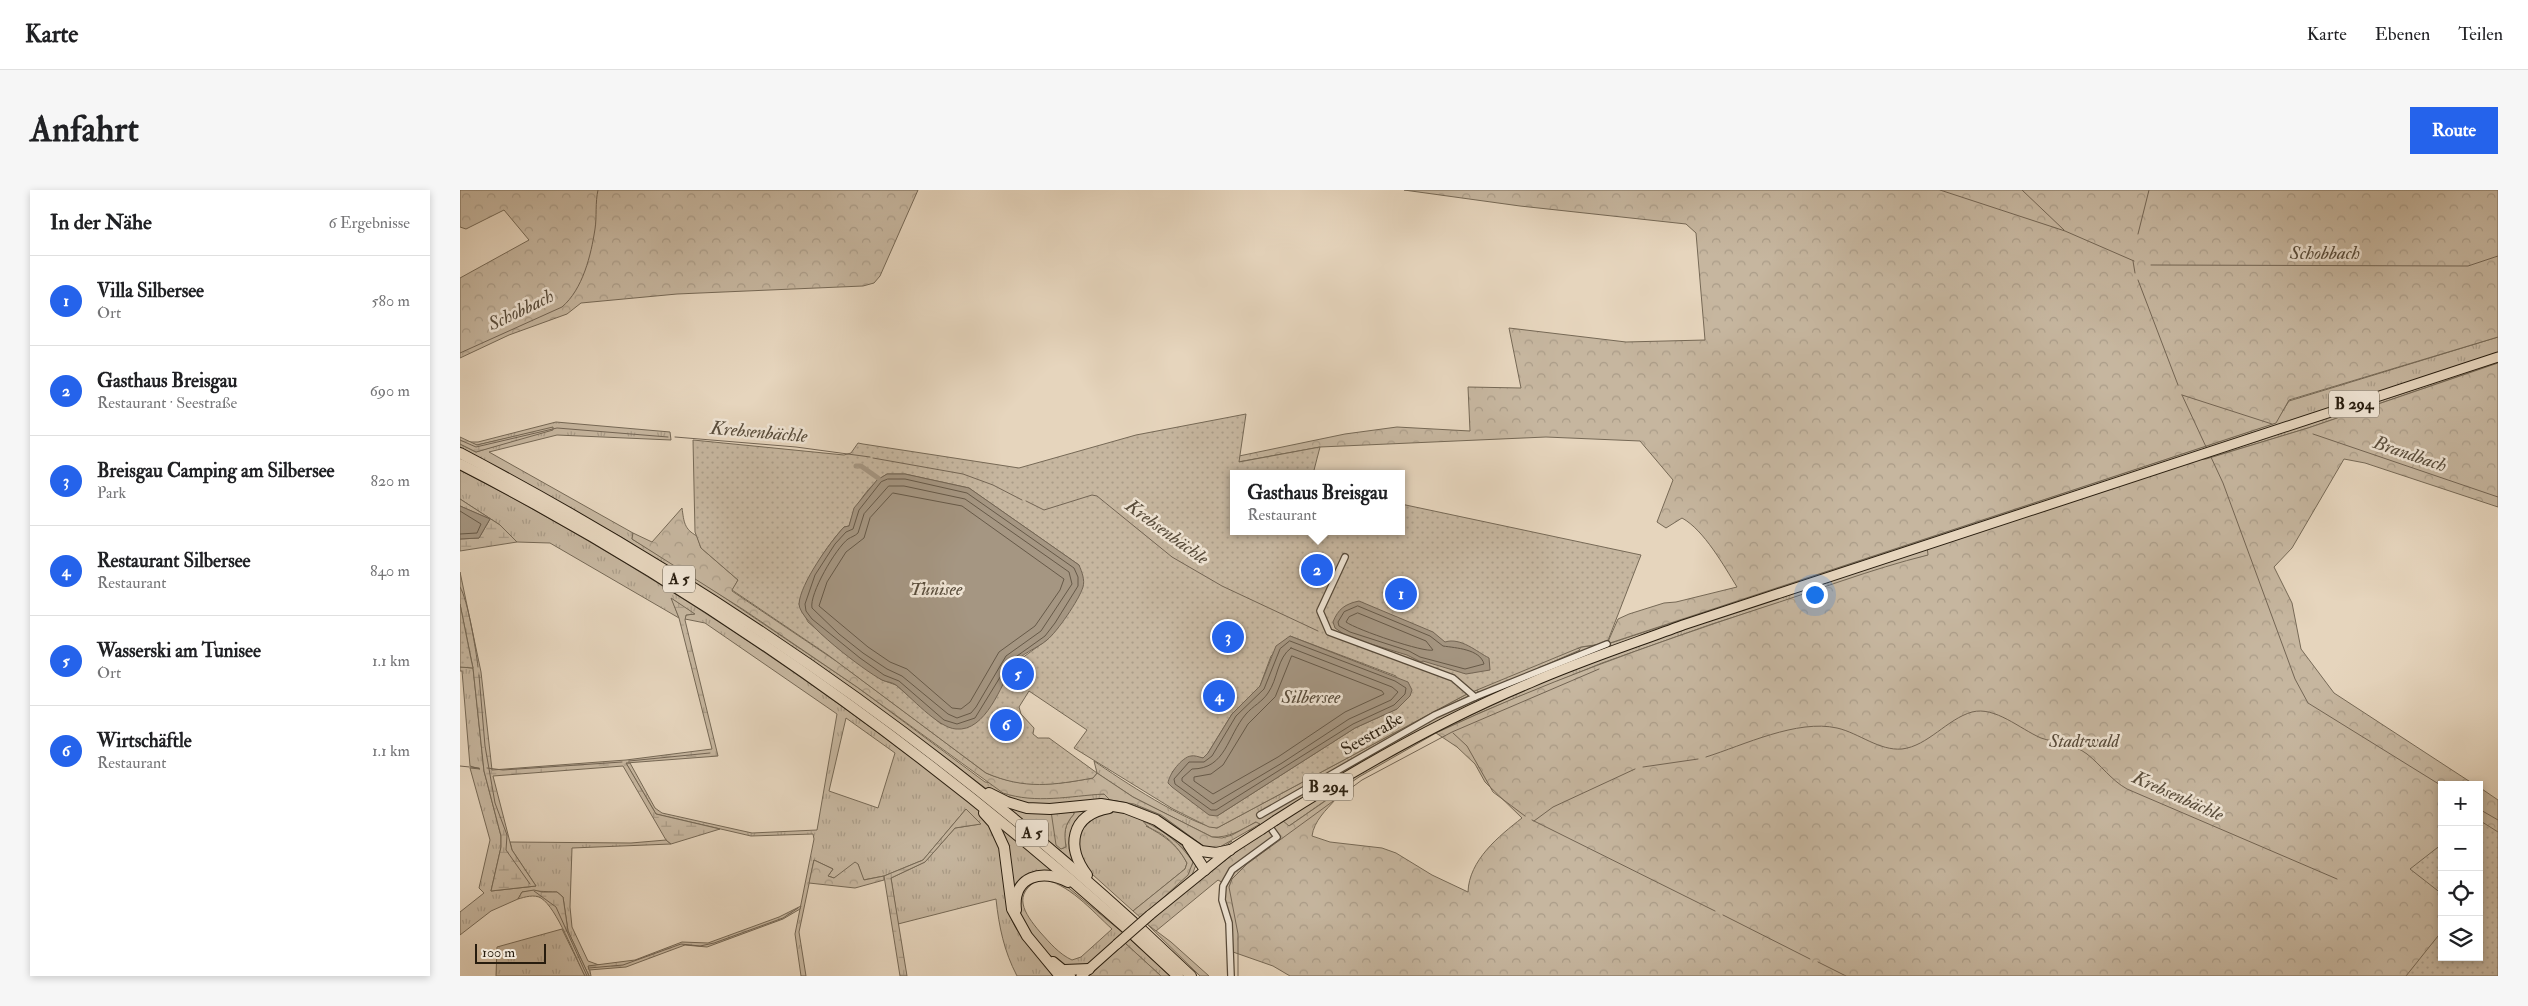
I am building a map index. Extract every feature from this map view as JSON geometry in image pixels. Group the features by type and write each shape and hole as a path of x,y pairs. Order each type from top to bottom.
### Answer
{"highway":[{"name":"A 5","path":"460,453 588,524 707,596 846,690 967,780 1095,888 1129,925 1085,892 971,796 876,723 703,605 569,523 460,464"},
{"name":"A 5","path":"967,780 1007,802 1027,808 1050,809 1101,804 1118,806"},
{"path":"971,796 993,823 1004,847 1010,901 1017,919 1027,936 1065,974 1085,972"},
{"path":"1095,888 1075,855 1074,844 1076,831 1082,821 1093,812 1118,806 1156,820 1201,851 1216,853 1230,850"},
{"path":"1188,843 1208,867"},
{"path":"1201,851 1208,867"},
{"name":"A 5","path":"1017,919 1017,894 1023,885 1033,877 1051,874 1085,892"},
{"path":"1178,976 1138,933 1191,976"}],"main road":[{"name":"B 294","path":"1085,972 1208,867 1276,820 1380,756 1530,682 1683,625 2498,357"}],"street":[{"path":"1345,557 1320,611 1329,632 1453,678 1474,697"},
{"name":"Seestraße","path":"1260,815 1374,748 1474,697 1607,644"},
{"path":"1231,976 1229,923 1222,900 1222,886 1232,870 1276,837 1272,830"}],"green space":[{"path":"460,190 918,190 880,276 874,283 863,286 677,294 581,303 567,314 509,335 460,358 460,278 529,240 504,210 466,229 460,227"},
{"path":"1404,190 2498,190 2498,337 2289,400 2276,423 1607,644 1618,619 1629,614 1664,603 1676,602 1737,587 1713,549 1690,524 1682,518 1666,528 1657,522 1673,480 1640,441 1546,437 1320,447 1238,462 1239,456 1345,434 1397,427 1470,431 1468,387 1521,388 1509,328 1626,342 1705,340 1696,233 1686,224 1520,206"},
{"path":"2498,337 2498,363 2308,428 2206,459 2190,460 1929,555 1712,624 1602,663 1436,733 1359,777 1289,826 1259,827 1248,831 1256,822 1229,835 1212,837 1133,797 1097,773 1094,761 1172,810 1204,825 1217,828 1465,695 1476,690 1481,693 1579,650 1581,647 1608,644 2275,423 2289,401"},
{"name":"Stadtwald","path":"2498,363 2498,507 2365,463 2344,459 2292,548 2274,567 2292,603 2301,649 2334,693 2469,781 2438,781 2438,961 2483,961 2483,790 2498,800 2498,976 1290,976 1273,966 1233,952 1224,898 1225,884 1218,880 1156,931 1147,924 1213,870 1264,832 1282,820 1289,826 1334,795 1336,799 1318,821 1312,836 1330,842 1382,848 1396,853 1432,875 1468,892 1470,880 1479,859 1495,841 1522,818 1485,782 1475,764 1457,747 1436,733 1515,698 1636,651 1864,573 1928,555 1927,546 2190,460 2206,459 2308,428"},
{"path":"1246,414 1239,462 1320,447 1314,470 1230,470 1230,535 1405,535 1405,505 1641,555 1607,643 1581,647 1465,695 1217,828 1209,827 1173,809 1074,748 1087,730 1029,691 1019,707 1021,714 1034,728 1033,734 1038,738 1049,738 1097,773 1093,778 1065,783 1027,784 986,773 828,655 732,590 738,580 701,548 695,532 693,440 844,455 851,453 858,443 1019,468 1136,435","holes":["887,474 905,474 969,488 1079,565 1076,600 1048,639 1014,664 985,713 941,724 896,685 882,680 832,643 808,622 799,604 823,554 844,527 849,526 851,518 863,496 880,478","1290,636 1396,676 1397,709 1355,728 1217,816 1172,772 1186,759 1203,758 1208,753 1232,714 1260,686 1271,656"]},
{"path":"556,422 670,432 671,440 557,435 489,452 633,533 632,539 688,573 857,687 985,782 1082,795 1104,794 1161,815 1205,847 1232,841 1222,848 1202,848 1160,817 1131,806 1028,806 988,790 850,687 752,620 621,537 460,447 460,444 476,452 553,428 477,445 468,442 478,442"},
{"path":"553,427 553,430 476,452 460,444 460,437 477,445"},
{"path":"460,470 594,544 724,625 787,668 850,712 972,804 984,817 998,842 1006,898 1013,923 1023,939 1057,976 1017,976 1003,939 996,899 898,924 891,878 925,862 955,828 980,824 966,809 923,860 884,876 863,880 858,864 834,878 828,876 833,869 814,860 799,932 806,976 801,976 795,934 814,839 813,834 751,836 656,814 626,763 630,763 655,808 662,813 752,833 817,830 837,714 705,623 685,619 686,615 694,614 672,599 679,618 550,543 517,542 500,525 460,499","holes":["846,718 895,753 878,808 829,791"]},
{"path":"460,499 500,525 517,542 460,551 460,539 479,538 490,519 460,506"},
{"path":"682,508 685,525 689,531 697,536 701,548 738,580 732,591 839,663 986,773 1013,782 1052,784 1093,778 1097,773 1133,797 1212,837 1222,838 1232,835 1256,822 1260,824 1218,848 1205,847 1161,815 1134,804 1110,800 1104,794 1040,799 1003,793 857,687 744,610 632,539 633,533 652,542"},
{"path":"460,572 481,672 492,770 626,760 712,749 679,618 671,598 695,614 686,615 685,620 718,756 626,763 656,814 720,829 671,844 666,840 623,766 493,776 512,850 536,886 491,891 501,847 501,836 484,771 473,668 460,604"},
{"path":"460,604 471,659 473,668 460,667"},
{"path":"1576,646 1580,650 1481,693 1476,690"},
{"path":"460,667 473,668 484,771 501,836 501,847 491,891 536,886 512,850 510,842 631,843 666,840 671,844 572,848 570,907 572,927 588,961 599,965 589,966 591,976 589,976 568,931 563,897 557,892 522,892 518,899 491,911 460,935 460,912 484,893 479,888 490,840 470,768 480,769 470,766 462,671 460,671"},
{"path":"1004,804 1051,811 1065,847 1065,829 1074,814 1073,809 1096,806 1083,817 1074,862"},
{"path":"966,809 981,824 955,828 925,862 891,878 907,976 900,976 884,876 923,860"},
{"path":"1073,809 1074,814 1068,822 1066,829 1066,847 1061,849 1056,845 1051,811"},
{"path":"1113,810 1139,817 1161,828 1180,844 1196,865 1192,875 1148,913 1158,900 1184,877 1193,863 1167,834 1146,826 1170,841 1187,863 1185,869 1133,911 1082,865 1077,837 1084,822"},
{"path":"1143,821 1171,838 1193,862 1188,875 1141,918 1133,911 1185,869 1187,863 1170,841 1147,826"},
{"path":"2483,823 2498,832 2498,976 2406,976 2438,936 2438,961 2483,961"},
{"path":"997,825 1055,872 1047,872 1015,894"},
{"path":"2438,847 2438,891 2410,869"},
{"path":"814,860 833,869 828,876 834,878 855,862 858,864 864,880 884,876 884,880 855,888 809,883"},
{"path":"1044,876 1058,879 1123,933 1090,963 1078,968 1067,966 1053,958 1028,930 1020,913 1019,897 1026,884","holes":["1040,879 1050,881 1070,891 1112,929 1081,957 1072,960 1067,958 1040,932 1025,911 1023,897 1026,891"]},
{"path":"534,890 557,892 563,897 568,931 589,976 585,976 559,922 547,903 535,896 518,899 522,892"},
{"path":"801,906 800,909 783,919 707,947 685,945 626,967 589,970 588,966 635,960 682,942 708,943 779,917"},
{"path":"1147,924 1171,942 1209,976 1200,976"},
{"path":"562,929 585,976 496,976 497,947"},
{"path":"1130,939 1170,976 1161,976 1125,943"},
{"path":"1125,943 1161,976 1089,976"}],"water":[{"name":"Tunisee","path":"887,474 905,474 969,488 1079,565 1082,573 1084,584 1081,593 1062,623 1047,640 1016,661 991,706 976,723 967,728 956,729 941,723 924,711 896,685 882,680 862,667 821,634 802,612 799,604 804,586 810,575 838,534 844,527 849,526 854,508 877,480"},
{"path":"460,506 490,519 479,538 460,539"},
{"path":"1359,601 1433,632 1445,642 1463,643 1489,658 1490,670 1466,674 1421,662 1407,655 1348,637 1335,628 1333,622 1343,608"},
{"name":"Silbersee","path":"1290,636 1408,682 1412,690 1410,696 1397,709 1355,728 1217,816 1209,815 1168,783 1171,775 1176,766 1187,757 1203,758 1208,753 1232,714 1260,686 1276,646"}],"waterway":[{"name":"Schobbach","path":"460,353 562,307 569,300 581,281 591,250 595,229 598,190"},
{"name":"Schobbach","path":"1940,190 2065,231 2134,261"},
{"path":"2022,190 2064,230"},
{"path":"2138,234 2149,190"},
{"name":"Schobbach","path":"2151,265 2468,266 2498,256"},
{"name":"Brandbach","path":"2133,261 2135,273"},
{"name":"Brandbach","path":"2138,280 2178,385"},
{"path":"2182,395 2207,449"},
{"name":"Brandbach","path":"2182,395 2272,424"},
{"path":"460,440 476,447 557,428 668,437"},
{"name":"Brandbach","path":"2313,434 2498,497"},
{"name":"Krebsenbächle","path":"675,437 796,447 870,457"},
{"path":"2210,455 2223,483 2295,679 2308,703 2438,784"},
{"name":"Krebsenbächle","path":"873,458 963,474 993,485 1022,500"},
{"path":"856,466 861,466 878,478"},
{"name":"Krebsenbächle","path":"1026,501 1044,510 1092,495 1097,496 1172,557 1222,586 1318,631"},
{"path":"460,587 469,614 478,667"},
{"path":"1238,976 1238,934 1229,887 1232,879 1247,864 1362,780 1452,732 1599,669"},
{"path":"479,675 485,746 495,803 507,835 506,850 530,884"},
{"name":"Krebsenbächle","path":"1706,757 1788,730 1821,726 1845,730 1877,745 1902,749 1911,747 1929,738 1963,715 1972,712 1990,712 2041,738 2082,751 2127,789 2337,879"},
{"path":"1453,733 1467,746 1493,792 1525,816"},
{"path":"629,761 710,753"},
{"name":"Krebsenbächle","path":"1643,767 1698,759"},
{"path":"487,768 503,770 622,762"},
{"path":"460,766 479,768"},
{"name":"Krebsenbächle","path":"1534,821 1553,807 1635,769"},
{"path":"2483,811 2498,820"},
{"path":"1532,820 1715,911"},
{"path":"534,891 556,907 587,976"},
{"path":"589,968 623,965 681,944 700,946 714,943 783,918 798,908"},
{"path":"1723,915 1810,959"},
{"path":"1818,962 1846,976"}],"place":[{"name":"Gasthaus Breisgau","path":"1317,570"},
{"name":"Villa Silbersee","path":"1401,594"},
{"name":"Breisgau Camping am Silbersee","path":"1228,637"},
{"name":"Wasserski am Tunisee","path":"1018,674"},
{"name":"Restaurant Silbersee","path":"1219,696"},
{"name":"Wirtschäftle","path":"1006,725"}]}
